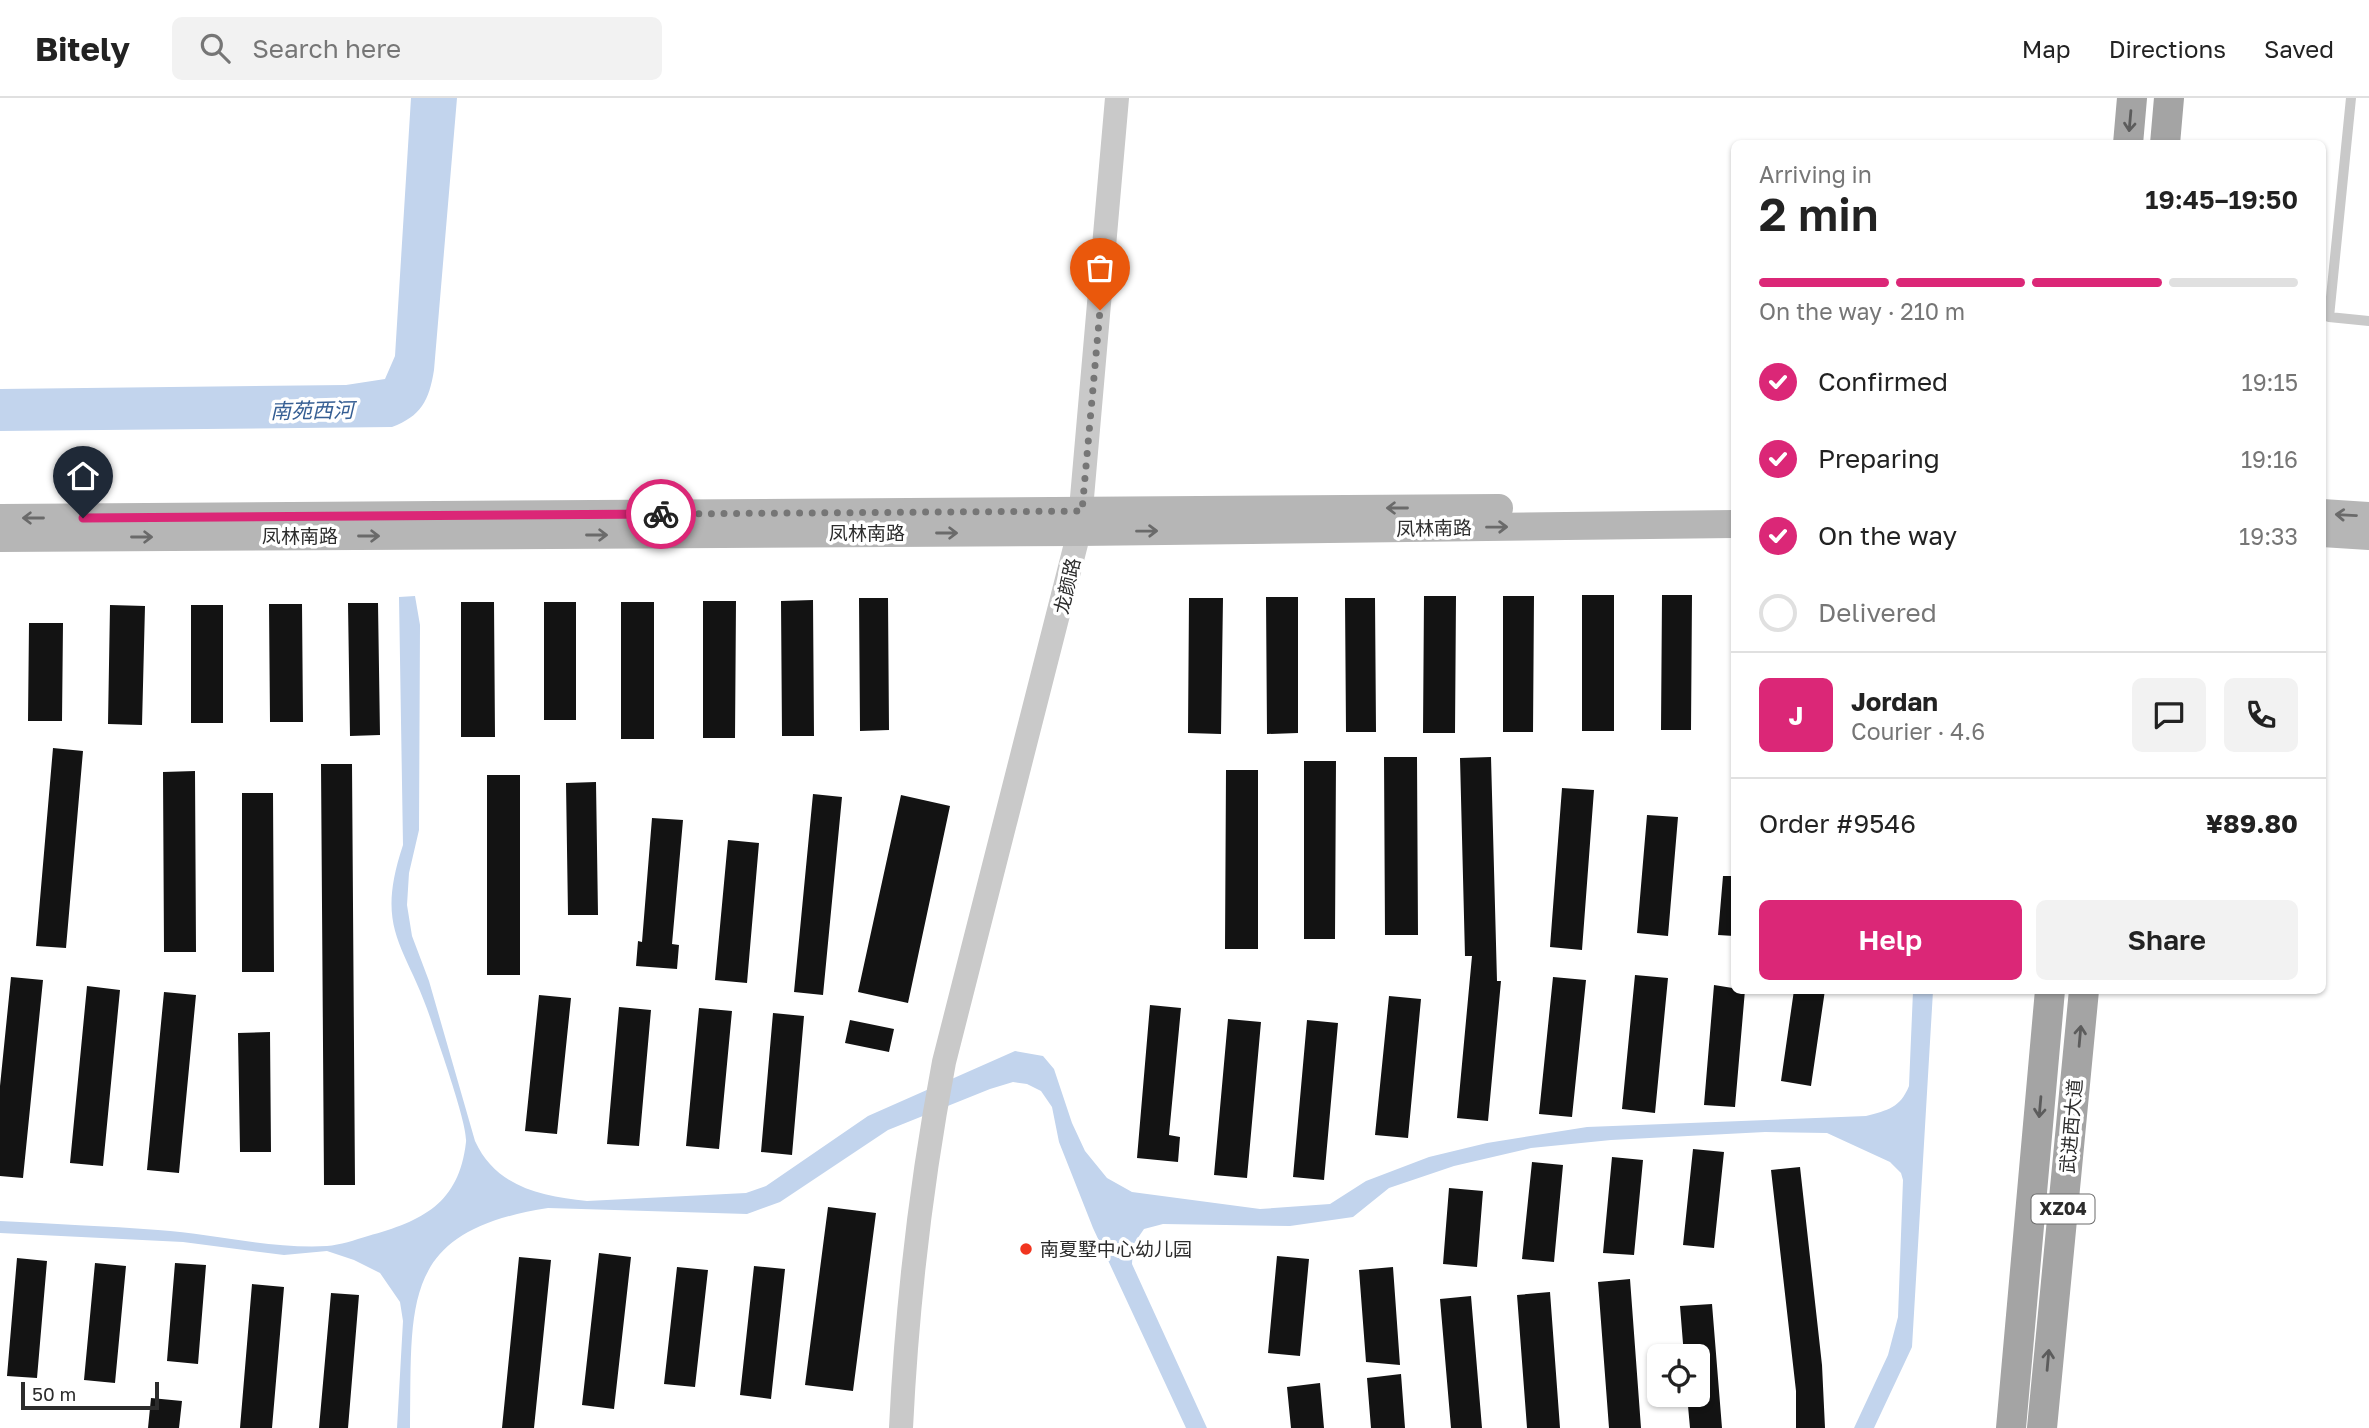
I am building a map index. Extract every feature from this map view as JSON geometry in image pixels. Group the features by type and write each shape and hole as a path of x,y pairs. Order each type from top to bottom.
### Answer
{"main road":[{"path":"2128,140 2132,98"},
{"path":"2165,140 2169,98"},
{"name":"凤林南路","path":"0,538 1080,522 1731,506"},
{"path":"2326,513 2369,516"},
{"name":"凤林南路","path":"0,519 1731,524"},
{"path":"2326,533 2369,536"},
{"name":"武进西大道","path":"2011,1428 2050,994"},
{"name":"武进西大道","path":"2042,1428 2084,994"}],"street":[{"name":"龙颜路","path":"901,1428 914,1252 930,1135 944,1062 1080,522 1117,98"}],"lane":[{"path":"2351,98 2329,317 2369,321"}],"water":[{"name":"南苑西河","path":"411,98 457,98 434,370 426,399 410,418 392,427 0,431 0,389 346,385 385,379 395,356"},
{"path":"415,596 420,625 419,830 409,873 407,905 412,936 429,981 475,1141 484,1157 508,1179 537,1192 587,1201 746,1193 766,1186 868,1116 1015,1051 1043,1056 1054,1069 1072,1123 1085,1151 1107,1178 1132,1192 1260,1209 1330,1204 1366,1181 1429,1157 1487,1143 1587,1127 1866,1116 1881,1112 1897,1104 1909,1086 1913,994 1933,994 1912,1347 1874,1428 1854,1428 1888,1355 1898,1317 1903,1180 1901,1173 1890,1162 1827,1133 1765,1132 1611,1140 1531,1148 1454,1166 1389,1188 1353,1217 1290,1226 1163,1224 1144,1229 1133,1245 1132,1264 1207,1428 1186,1428 1093,1228 1059,1142 1052,1107 1041,1091 1027,1084 1013,1082 990,1089 888,1130 780,1202 747,1214 548,1208 500,1219 464,1234 440,1254 424,1279 416,1309 412,1343 410,1428 397,1428 403,1321 400,1302 380,1273 354,1260 327,1251 284,1255 183,1242 0,1233 0,1221 158,1230 285,1245 337,1245 405,1224 421,1216 435,1207 455,1181 466,1142 458,1102 431,1020 397,937 393,919 395,874 403,845 399,597"}],"building":[{"path":"1582,595 1614,595 1614,731 1582,731"},
{"path":"1662,595 1692,595 1691,730 1661,730"},
{"path":"1424,596 1456,596 1455,733 1423,733"},
{"path":"1503,596 1534,596 1533,732 1503,732"},
{"path":"1266,597 1298,597 1298,733 1267,734"},
{"path":"859,598 888,598 889,730 860,731"},
{"path":"1189,598 1223,598 1221,734 1188,733"},
{"path":"1345,598 1375,598 1376,732 1346,732"},
{"path":"813,600 814,736 782,736 781,601"},
{"path":"703,601 736,601 735,738 703,738"},
{"path":"461,602 494,602 495,737 461,737"},
{"path":"544,602 576,602 576,720 544,720"},
{"path":"621,602 654,602 654,739 621,739"},
{"path":"348,603 378,603 380,735 350,736"},
{"path":"269,604 302,604 303,722 270,722"},
{"path":"110,605 145,606 142,725 108,724"},
{"path":"191,605 223,605 223,723 191,723"},
{"path":"29,623 63,623 62,721 28,721"},
{"path":"53,748 83,751 66,948 36,946"},
{"path":"1384,757 1417,757 1418,935 1385,935"},
{"path":"1491,757 1497,981 1501,981 1488,1121 1457,1118 1472,956 1465,956 1460,758"},
{"path":"1304,761 1336,761 1335,939 1304,939"},
{"path":"321,764 352,764 355,1185 324,1185"},
{"path":"1226,770 1258,770 1258,949 1225,949"},
{"path":"195,771 196,952 164,952 163,772"},
{"path":"487,775 520,775 520,975 487,975"},
{"path":"596,782 598,915 568,915 566,783"},
{"path":"1562,788 1594,790 1582,950 1550,947"},
{"path":"242,793 273,793 274,972 242,972"},
{"path":"813,794 842,797 823,995 794,992"},
{"path":"901,795 950,806 908,1003 858,992"},
{"path":"1647,815 1678,817 1668,936 1637,933"},
{"path":"652,818 683,820 672,944 679,945 677,969 636,966 638,941 642,942"},
{"path":"728,840 759,843 747,983 715,980"},
{"path":"1723,876 1731,876 1731,936 1718,935"},
{"path":"1635,975 1668,978 1655,1113 1622,1109"},
{"path":"11,977 43,980 23,1178 0,1176 0,1086"},
{"path":"1553,977 1586,980 1572,1117 1539,1114"},
{"path":"1714,985 1731,988 1731,994 1745,994 1735,1107 1704,1105"},
{"path":"87,986 120,990 103,1166 70,1163"},
{"path":"164,992 196,995 179,1173 147,1170"},
{"path":"1793,994 1824,994 1811,1086 1781,1081"},
{"path":"539,995 571,998 557,1134 525,1131"},
{"path":"1389,996 1421,999 1408,1138 1375,1135"},
{"path":"1150,1005 1181,1008 1169,1135 1180,1137 1178,1162 1137,1158"},
{"path":"619,1007 651,1010 639,1146 607,1144"},
{"path":"699,1008 732,1011 719,1149 686,1146"},
{"path":"773,1013 804,1016 792,1155 761,1152"},
{"path":"1228,1019 1261,1022 1247,1178 1214,1175"},
{"path":"850,1020 894,1029 889,1052 845,1043"},
{"path":"1307,1020 1338,1023 1324,1180 1293,1177"},
{"path":"270,1032 271,1152 240,1152 238,1033"},
{"path":"1693,1149 1724,1152 1714,1248 1683,1245"},
{"path":"1612,1157 1643,1160 1634,1255 1603,1253"},
{"path":"1532,1162 1563,1165 1554,1262 1522,1259"},
{"path":"1800,1167 1822,1365 1825,1428 1796,1428 1796,1391 1771,1170"},
{"path":"1449,1188 1483,1191 1477,1267 1443,1264"},
{"path":"828,1207 876,1213 853,1391 805,1385"},
{"path":"599,1253 631,1257 614,1409 582,1405"},
{"path":"1277,1256 1309,1259 1300,1356 1268,1353"},
{"path":"519,1257 551,1260 534,1428 502,1428"},
{"path":"17,1258 47,1261 37,1378 7,1376"},
{"path":"95,1263 126,1266 115,1383 84,1380"},
{"path":"175,1263 206,1265 198,1364 167,1361"},
{"path":"754,1266 785,1269 771,1399 740,1395"},
{"path":"677,1267 708,1270 695,1387 664,1384"},
{"path":"1393,1267 1400,1365 1366,1362 1359,1270"},
{"path":"1630,1279 1641,1428 1609,1428 1598,1282"},
{"path":"252,1284 284,1287 272,1428 240,1428"},
{"path":"1550,1292 1560,1428 1527,1428 1517,1295"},
{"path":"331,1293 359,1295 348,1428 319,1428"},
{"path":"1471,1296 1482,1428 1451,1428 1440,1299"},
{"path":"1712,1304 1722,1428 1690,1428 1688,1407 1710,1407 1710,1344 1683,1344 1680,1306"},
{"path":"1401,1374 1405,1428 1371,1428 1367,1378"},
{"path":"1320,1383 1324,1428 1291,1428 1287,1387"},
{"path":"151,1398 182,1401 179,1428 148,1428"}],"way so far":[{"path":"661,514 1082,511 1100,310"}],"place":[{"name":"南夏墅中心幼儿园","path":"1026,1249"}],"route":[{"path":"83,518 661,514"}]}
